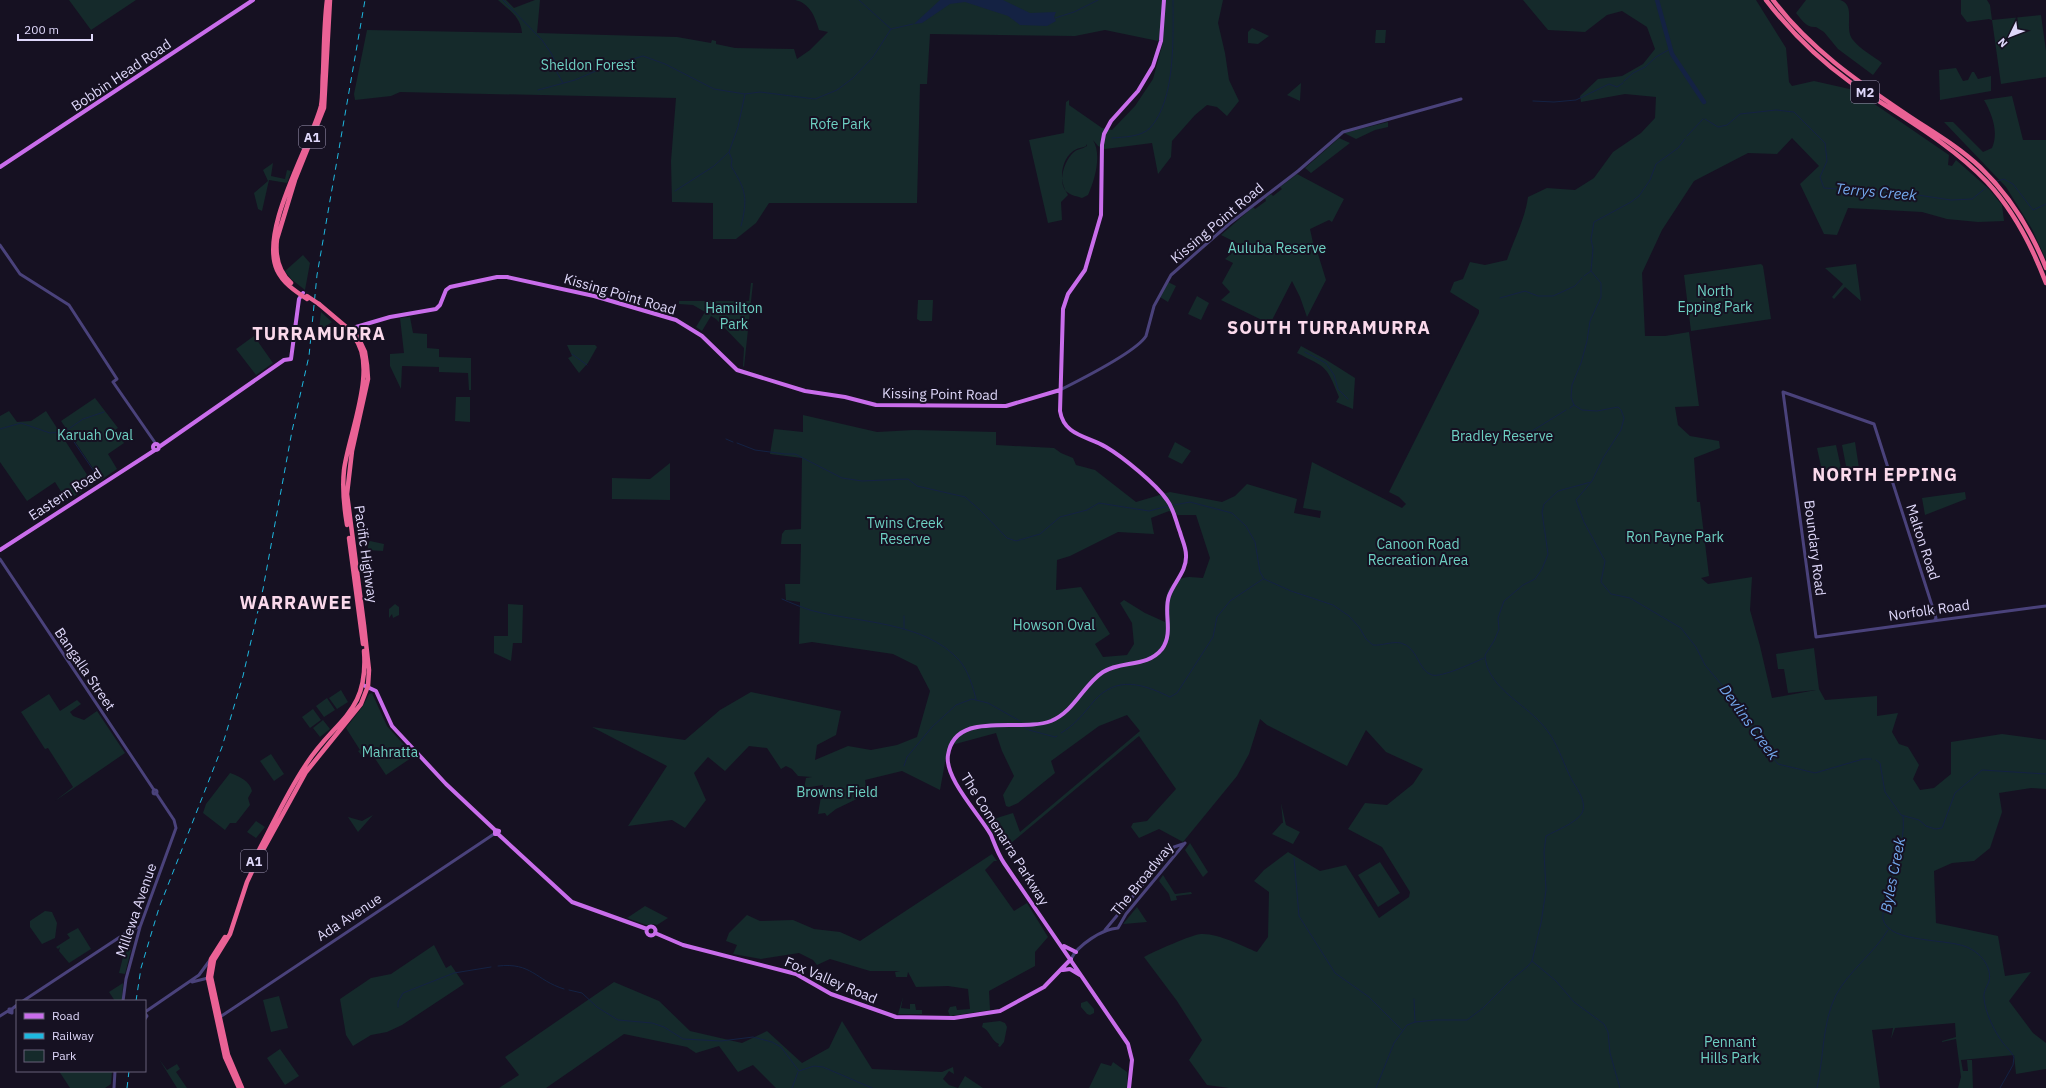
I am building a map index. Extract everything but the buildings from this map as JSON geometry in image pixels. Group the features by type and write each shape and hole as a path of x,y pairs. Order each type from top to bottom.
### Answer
{"highway":[{"name":"Pacific Highway","path":"210,977 214,960 230,934 247,882 257,861 306,772 364,699 369,670 347,490 352,451 368,371 363,347 359,339 280,276 274,263 272,248 291,179 321,103 327,0"},
{"name":"Pacific Highway","path":"305,296 283,274 278,262 276,248 277,239 295,180 324,108 330,0"},
{"name":"M2","path":"1766,0 1794,32 1825,62 1853,84 1949,149 1992,187 2017,216 2046,268"},
{"name":"M2","path":"1773,0 1797,28 1828,59 1856,80 1953,145 1980,167 2010,201 2046,283"},
{"name":"Pacific Highway","path":"239,1088 227,1065 210,977 211,959 228,932 247,875 305,765 353,708 366,686"},
{"name":"Pacific Highway","path":"218,1018 228,1055 242,1088"}],"main road":[{"name":"Bobbin Head Road","path":"0,167 253,0"},
{"name":"The Comenarra Parkway","path":"1129,1088 1132,1060 1128,1044 1004,863 991,835 952,776 947,756 951,744 960,732 974,726 1035,724 1052,721 1069,709 1103,672 1116,666 1146,661 1157,654 1165,644 1168,636 1168,599 1183,572 1186,559 1184,546 1168,501 1155,486 1108,448 1073,432 1067,427 1061,416 1060,390 1064,305 1068,294 1085,270 1101,215 1103,136 1111,121 1138,91 1153,66 1161,41 1164,0"},
{"name":"Kissing Point Road","path":"350,332 359,326 398,315 432,310 440,305 446,290 450,287 502,276 577,292 676,320 702,336 737,370 805,391 845,397 876,405 1006,406 1060,390"},
{"name":"Eastern Road","path":"0,550 142,457 284,360 290,359 299,299 305,296"},
{"path":"366,686 377,692 392,726 446,784 496,833"},
{"name":"Fox Valley Road","path":"496,833 573,902 646,929 652,927 655,929 655,933 683,945 796,974 831,994 896,1017 954,1018 998,1011 1044,987 1071,959"},
{"path":"1055,936 1068,949 1076,952"},
{"path":"1062,970 1067,968 1072,970 1086,981"}],"street":[{"name":"Kissing Point Road","path":"1060,390 1113,361 1142,342 1146,336 1158,297 1171,275 1225,227 1298,171 1343,132 1461,99"},
{"path":"0,245 20,274 69,305 117,379 113,382 156,446"},
{"name":"Malton Road","path":"1783,392 1874,424 1936,618 1934,621"},
{"name":"Boundary Road","path":"1783,392 1816,637"},
{"name":"Bangalla Street","path":"0,559 154,790 153,793 156,793 174,820 176,828"},
{"name":"Norfolk Road","path":"1816,637 2046,606"},
{"name":"Millewa Avenue","path":"123,1000 126,979 140,927 176,828"},
{"name":"Ada Avenue","path":"218,1018 496,833"},
{"name":"The Broadway","path":"1105,930 1172,849 1185,843 1126,914 1118,928"},
{"path":"1172,849 1177,848 1179,850"},
{"path":"24,1000 132,928 140,927"},
{"name":"Fox Valley Road","path":"1071,959 1076,952 1105,930 1118,928"},
{"path":"146,1015 150,1010 191,982 202,972 211,959"},
{"path":"191,982 210,977"},
{"path":"0,1016 8,1011 12,1013 12,1009 16,1006"},
{"path":"114,1088 115,1072"}],"green space":[{"path":"69,0 136,0 91,30"},
{"path":"498,0 506,0 514,8 535,0 540,0 537,33 677,37 711,43 712,40 716,41 716,44 735,48 794,49 797,59 810,50 828,32 819,30 816,20 808,7 805,4 795,0 1223,0 1218,23 1229,80 1239,101 1227,116 1217,107 1207,105 1195,115 1172,141 1171,157 1158,174 1152,143 1105,149 1098,146 1093,140 1096,146 1097,160 1095,175 1088,195 1082,198 1065,190 1068,195 1061,202 1062,220 1048,223 1029,140 1064,133 1066,102 1069,100 1069,105 1102,128 1112,130 1135,106 1153,79 1163,42 1105,30 1075,36 930,34 927,84 920,84 917,203 769,203 756,223 736,239 713,239 713,203 672,202 671,161 676,98 400,92 391,96 355,100 354,94 367,30 522,33 517,18","holes":["1087,144 1087,146 1077,150 1071,155 1065,164 1062,175 1065,161 1068,156 1077,149 1086,146"]},
{"path":"1523,0 1756,0 1786,48 1789,82 1792,86 1814,81 1854,90 1949,155 1948,165 1952,166 1956,160 1989,189 2002,205 2004,221 1978,222 1947,219 1922,212 1848,208 1837,235 1824,234 1800,184 1819,166 1792,138 1777,154 1748,153 1694,181 1662,230 1642,273 1645,336 1665,336 1689,332 1699,406 1675,407 1678,425 1690,436 1719,441 1720,448 1694,458 1697,502 1700,502 1709,576 1701,578 1708,584 1752,577 1750,610 1772,698 1816,690 1788,693 1784,669 1778,669 1776,654 1814,648 1819,689 1825,700 1877,696 1877,716 1898,713 1892,732 1899,744 1908,747 1919,765 1913,779 1920,790 1934,788 1951,774 1951,742 2002,734 2046,740 2046,789 2031,788 1999,793 2002,812 1990,848 1974,861 1952,863 1934,871 1936,923 1998,936 2005,976 2031,972 2009,1001 2033,1033 2046,1043 2046,1069 2016,1074 2014,1055 1961,1060 1963,1071 1968,1071 1967,1060 1972,1060 1973,1088 1958,1088 1961,1077 1956,1039 1942,1042 1956,1037 1955,1023 1895,1028 1891,1039 1893,1028 1872,1030 1880,1088 1229,1088 1207,1085 1189,1060 1202,1040 1177,1001 1144,957 1182,940 1201,934 1208,934 1222,938 1257,952 1268,937 1269,892 1254,881 1264,870 1288,852 1320,871 1346,865 1379,918 1409,897 1410,892 1382,847 1348,829 1365,803 1387,805 1413,784 1423,769 1386,752 1366,730 1347,766 1267,725 1260,719 1249,754 1237,776 1183,842 1159,829 1139,838 1131,827 1133,823 1147,821 1176,789 1139,736 1004,849 986,823 987,821 1013,813 1020,832 1140,731 1127,715 1099,726 1051,761 1055,773 1018,803 1009,807 1006,806 1003,795 1014,776 1002,751 996,733 948,746 940,790 902,771 865,780 867,794 836,809 827,816 825,813 818,814 823,785 804,788 806,778 812,777 798,776 792,769 786,766 781,769 767,748 749,746 725,771 708,757 694,773 706,800 685,828 672,820 628,826 667,766 592,727 685,740 720,710 751,692 841,711 836,735 817,745 815,760 848,746 871,750 897,745 917,737 930,691 917,666 893,654 812,642 799,644 800,602 786,600 785,584 800,584 801,544 781,544 782,534 785,530 801,529 802,458 770,454 774,429 803,432 803,415 877,432 914,430 996,432 996,445 1054,448 1073,458 1076,465 1095,470 1136,502 1170,492 1222,502 1235,496 1247,484 1297,499 1294,513 1320,518 1321,511 1303,508 1312,462 1402,508 1406,504 1399,497 1389,492 1479,313 1479,310 1450,292 1454,282 1463,279 1470,262 1485,265 1507,260 1522,221 1528,197 1547,188 1575,190 1594,178 1613,152 1641,133 1655,118 1656,97 1625,94 1581,102 1580,96 1598,79 1622,76 1643,64 1655,49 1647,27 1622,11 1607,15 1585,32 1548,30","holes":["1169,511 1178,515 1196,515 1210,558 1203,578 1185,577 1176,581 1172,585 1166,596 1165,622 1145,613 1124,600 1120,603 1132,623 1134,644 1127,655 1103,657 1095,644 1110,634 1081,587 1056,590 1057,560 1070,556 1118,532 1154,534 1151,518"]},
{"path":"1806,0 1840,0 1845,3 1848,7 1849,29 1853,40 1882,63 1873,75 1838,49 1824,32 1816,27 1807,25 1802,21 1796,13"},
{"path":"1961,0 1987,0 1990,5 1992,20 1989,19 1967,22 1961,14"},
{"path":"2041,15 2046,51 2046,77 2001,84 1992,20"},
{"path":"1252,28 1269,36 1258,44 1248,43 1248,32"},
{"path":"1376,30 1386,30 1385,43 1375,43"},
{"path":"1956,68 1963,81 1968,80 1972,72 1974,72 1978,79 1991,76 1991,91 1940,100 1939,70"},
{"path":"1301,83 1300,101 1287,95"},
{"path":"2012,96 2023,140 2046,140 2046,260 2032,229 2006,187 1944,122 1953,122 1983,152 1992,148 1995,136 1994,123 1984,100"},
{"path":"1388,122 1388,127 1375,130 1356,139 1344,133"},
{"path":"1339,138 1350,143 1311,173 1305,168"},
{"path":"273,163 271,176 285,179 287,170 291,171 287,183 269,180 262,211 258,209 254,193 268,181 263,170"},
{"name":"Auluba Reserve","path":"1297,174 1344,199 1332,222 1329,220 1310,229 1315,252 1318,254 1326,280 1307,317 1300,297 1292,281 1270,324 1221,300 1230,292 1222,283 1233,263 1225,259 1241,245 1221,235 1253,207 1255,209 1266,201 1265,198 1271,194 1273,196 1282,189 1280,187"},
{"path":"303,255 310,263 305,290 291,279 285,271"},
{"name":"North Epping Park","path":"1761,264 1763,266 1771,319 1691,331 1684,275"},
{"path":"1856,264 1861,301 1845,287 1834,299 1832,297 1843,284 1825,268"},
{"path":"1168,282 1176,286 1168,302 1160,297"},
{"name":"Hamilton Park","path":"751,283 753,283 744,367 744,348 716,319 711,316 702,331 696,327 705,312 693,305 679,304 679,301 749,301"},
{"path":"1197,296 1209,303 1201,320 1188,314"},
{"path":"918,300 933,300 932,321 920,321 917,319"},
{"path":"321,312 332,322 319,330"},
{"path":"410,317 413,333 427,334 427,348 439,349 439,357 471,358 471,390 469,390 468,373 439,372 439,367 402,366 401,389 390,366 390,354 404,353 400,318"},
{"path":"254,336 273,363 256,375 236,349"},
{"path":"567,345 595,345 597,347 588,363 579,373 568,358 572,356"},
{"path":"1301,346 1355,378 1353,409 1336,402 1339,397 1328,373 1320,365 1297,353"},
{"path":"456,397 470,397 470,422 455,421"},
{"name":"Karuah Oval","path":"95,398 118,428 115,430 124,443 108,454 117,469 101,480 61,421"},
{"path":"9,411 17,422 31,421 46,411 93,484 67,501 55,482 27,501 0,462 0,416"},
{"path":"1175,442 1191,451 1182,464 1168,457"},
{"path":"1855,442 1859,468 1847,471 1842,445"},
{"path":"1836,445 1843,477 1824,480 1817,448"},
{"path":"670,463 670,500 612,499 612,478 650,479"},
{"path":"1965,492 1966,499 1925,515 1922,498"},
{"path":"370,541 384,544 383,551 368,550 368,544"},
{"path":"395,604 399,607 399,615 393,618 392,614 389,618 389,609"},
{"path":"508,604 523,605 522,643 513,643 511,661 494,653 494,636 508,636"},
{"path":"341,690 348,702 337,709 329,698"},
{"name":"Mahratta","path":"372,693 387,726 414,756 386,775 370,751 362,756 358,751 360,750 346,728 363,706 369,694"},
{"path":"49,694 60,711 77,700 81,704 70,712 73,716 84,720 97,711 125,753 55,801 73,787 48,748 45,749 21,712"},
{"path":"327,698 335,710 324,717 316,706"},
{"path":"313,709 321,720 310,728 302,717"},
{"path":"323,720 330,729 320,737 313,728"},
{"path":"271,754 284,774 274,781 260,761"},
{"path":"230,773 247,782 252,791 248,798 250,805 236,823 230,823 225,830 203,813 206,804"},
{"path":"1281,803 1286,825 1300,832 1293,844 1272,834 1283,823"},
{"path":"373,815 358,832 348,817 362,821"},
{"path":"256,821 265,827 256,838 247,832"},
{"path":"1190,843 1208,872 1203,877 1185,850"},
{"path":"992,854 997,861 994,861 985,870 1014,911 1027,903 1048,937 1035,952 1035,966 989,991 990,1010 950,1016 948,1011 950,1007 956,1006 957,1010 970,1009 968,989 948,986 916,987 908,972 907,977 896,977 895,972 900,971 870,971 830,959 817,965 813,960 799,953 761,959 733,954 737,945 726,941 729,933 747,915 760,921 793,920 814,929 840,932 860,941"},
{"path":"1380,862 1400,893 1378,907 1358,875"},
{"path":"1163,875 1175,894 1191,892 1192,894 1176,896 1177,900 1171,901 1169,894 1159,881"},
{"path":"645,906 668,918 657,925 653,924 649,926 627,918"},
{"path":"1137,907 1147,922 1123,924"},
{"path":"45,911 52,912 57,923 55,938 42,944 30,927 30,921"},
{"path":"78,928 91,949 69,963 59,951 60,947 58,949 56,947 70,938 67,934"},
{"path":"434,945 446,968 451,965 464,984 402,1025 387,1032 371,1035 353,1046 346,1035 340,999 371,978 391,974"},
{"path":"125,949 131,950 125,974 119,973"},
{"path":"614,982 659,1001 690,1031 742,1043 767,1031 802,1063 829,1048 842,1021 872,1069 942,1072 953,1067 954,1074 949,1071 943,1079 949,1085 958,1088 776,1088 753,1065 738,1072 719,1046 696,1053 687,1047 624,1034 546,1088 499,1088 519,1075 505,1057"},
{"path":"123,983 122,1000 114,1000 109,992"},
{"path":"279,996 288,1028 271,1032 263,1000"},
{"path":"903,997 901,1008 910,1009 910,1004 915,1004 916,1010 922,1010 922,1014 898,1014"},
{"path":"1087,1001 1094,1009 1094,1013 1090,1015 1087,1014 1081,1007 1081,1003"},
{"path":"1000,1021 1005,1023 1007,1027 1004,1042 1000,1047 987,1030 982,1027 983,1023"},
{"path":"280,1049 299,1076 285,1085 267,1058"},
{"path":"159,1059 167,1070 177,1064 180,1069 176,1072 187,1088 177,1088"},
{"path":"1113,1062 1127,1072 1128,1088 1089,1088 1101,1063 1111,1066"},
{"path":"60,1072 112,1072 111,1084 105,1088 70,1088"},
{"path":"965,1076 983,1088 958,1088"}],"water":[{"path":"940,0 1003,0 1030,13 1056,12 1054,17 1056,21 1047,26 1020,25 1008,16 965,2 950,4 922,23 914,24"}],"waterway":[{"path":"503,0 542,40 555,61 554,67 563,83"},
{"path":"859,0 891,29"},
{"path":"1055,18 1074,12 1098,0"},
{"path":"1112,138 1132,136 1146,131 1150,128 1158,116 1165,101 1169,85 1173,49 1173,0"},
{"path":"1657,0 1672,54 1704,102"},
{"path":"538,90 575,80 605,67 643,56 665,64 714,89 745,94 760,92 815,99 837,90 853,78 873,57 891,29 913,24"},
{"path":"1624,81 1633,73 1645,67 1656,57 1670,49"},
{"path":"1533,101 1554,102 1576,100 1609,84 1617,87 1623,83"},
{"path":"741,226 745,201 744,194 743,188 731,166 732,160 729,152 738,127 745,94"},
{"name":"Terrys Creek","path":"1705,119 1718,127 1727,125 1740,114 1776,110 1794,112 1825,143 1827,161 1820,177 1824,188 1911,194 1951,200 1972,199 1987,187"},
{"path":"1687,136 1703,119"},
{"name":"Devlins Creek","path":"1685,139 1678,148 1656,164 1650,180 1639,196 1594,222 1591,239 1593,249 1591,271 1601,283 1601,297 1590,321 1587,341 1581,363 1572,385 1571,397 1574,405 1582,410 1597,411 1618,407 1624,418 1621,430 1603,458 1592,481 1576,500 1584,522 1605,561 1601,582 1611,594 1630,598 1681,628 1696,647 1705,665 1748,716 1760,742 1778,764 1815,773 1863,759 1871,759"},
{"path":"675,191 714,166 729,152"},
{"name":"Terrys Creek","path":"1997,181 2004,179 2013,184 2033,210 2046,204"},
{"path":"1584,276 1591,271"},
{"path":"1500,298 1525,291 1538,296 1553,296 1575,286 1582,278"},
{"path":"1305,352 1326,363 1334,375 1338,389 1348,399"},
{"path":"572,354 587,365"},
{"path":"1570,408 1574,405"},
{"path":"1482,437 1532,431 1566,410"},
{"path":"70,428 83,419 104,412"},
{"path":"0,429 21,423 50,433 60,432"},
{"path":"66,430 100,480"},
{"path":"726,439 733,442"},
{"path":"737,443 755,450 795,454 842,478 862,481 908,479 917,486 965,497 1007,538 1016,541 1040,534 1060,517 1087,510 1099,503 1149,511 1168,506"},
{"path":"1376,1088 1394,1043 1407,1025 1415,1022 1436,1020 1467,1020 1483,1008 1532,961 1541,923 1546,890 1544,852 1546,836 1566,826 1579,817 1582,813 1583,801 1550,734 1537,719 1497,683 1491,675 1485,655 1494,641 1499,629 1498,618 1504,601 1523,585 1535,579 1542,569 1548,554 1542,512 1544,504 1558,491 1591,482"},
{"path":"1174,505 1190,502 1232,513 1246,526 1255,542 1260,572 1264,579 1291,591 1333,605 1349,616 1359,627 1366,639 1373,645 1391,643 1401,643 1407,645 1415,654 1427,673 1432,675 1443,674 1484,658"},
{"path":"1061,733 1075,723 1103,693 1112,688 1130,684 1150,688 1170,697 1177,693 1213,637 1217,617 1230,601 1263,579"},
{"path":"782,599 810,610 889,625 909,630 928,638 944,647 959,660 968,674 976,699"},
{"path":"904,616 904,629"},
{"path":"904,766 907,757 932,727 956,705 972,699 988,703 1020,721"},
{"path":"1025,727 1029,730 1055,737 1057,736"},
{"name":"Devlins Creek","path":"1876,760 1880,763 1885,792 1901,815 1919,820 1926,826 1935,829 1942,828 1955,793 1982,770 2046,774"},
{"name":"Byles Creek","path":"1903,816 1902,838 1888,890 1883,919 1888,927 1896,933 1908,937 1962,945 1971,949 1985,962 1990,976 1984,996 1986,1009 1996,1033 2014,1057 2013,1065 2000,1088"},
{"path":"1294,858 1299,916 1335,973 1369,997 1402,1030"},
{"path":"1817,1088 1831,1006 1847,978 1883,938 1888,930"},
{"path":"1532,961 1556,981 1574,1002 1604,1024 1608,1032 1610,1053 1620,1088"},
{"path":"498,966 509,965 526,969 546,981 564,989"},
{"path":"398,1007 398,1002 403,993 454,973 491,967"},
{"path":"569,990 582,993 597,1007 618,1020 652,1023 664,1027 683,1039 721,1041 753,1037 772,1042 781,1047 799,1071 814,1066 823,1067 872,1088"},
{"path":"1414,999 1415,1022"},
{"path":"792,1088 798,1072"}],"railway":[{"path":"136,1000 141,968 159,908 222,747 243,676 263,589 292,431 309,356 317,275 365,0"},
{"path":"127,1088 129,1072"}],"district":[{"name":"SOUTH TURRAMURRA","path":"1329,328"},
{"name":"TURRAMURRA","path":"319,334"},
{"name":"NORTH EPPING","path":"1885,475"},
{"name":"WARRAWEE","path":"296,603"}],"park label":[{"name":"Sheldon Forest","path":"588,65"},
{"name":"Rofe Park","path":"840,124"},
{"name":"Bradley Reserve","path":"1502,436"},
{"name":"Twins Creek Reserve","path":"905,532"},
{"name":"Ron Payne Park","path":"1675,537"},
{"name":"Canoon Road Recreation Area","path":"1418,552"},
{"name":"Howson Oval","path":"1054,625"},
{"name":"Browns Field","path":"837,792"},
{"name":"Pennant Hills Park","path":"1730,1050"}]}
